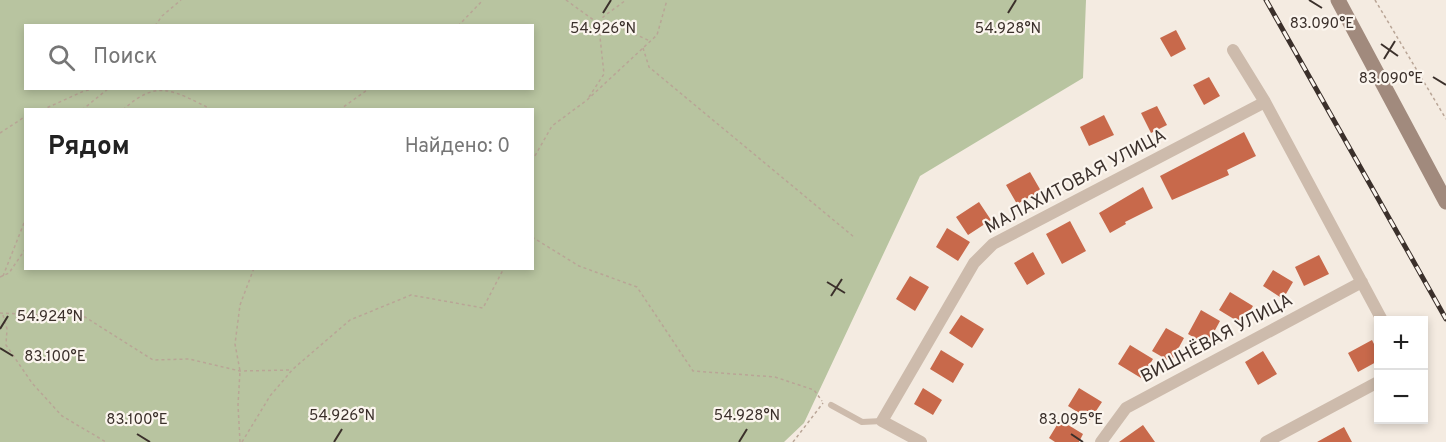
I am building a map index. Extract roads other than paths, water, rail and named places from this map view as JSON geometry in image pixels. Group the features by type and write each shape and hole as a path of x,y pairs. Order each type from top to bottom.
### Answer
{"street":[{"path":"1338,0 1446,202"},
{"path":"1233,50 1265,102 1379,316"},
{"name":"МАЛАХИТОВАЯ УЛИЦА","path":"882,421 974,262 993,244 1265,102"},
{"name":"ВИШНЁВАЯ УЛИЦА","path":"1101,442 1126,408 1362,282"},
{"path":"1266,442 1374,384"},
{"path":"882,421 921,442"}],"lane":[{"path":"831,405 862,422 882,421"}],"railway":[{"path":"1266,0 1446,319"}]}
